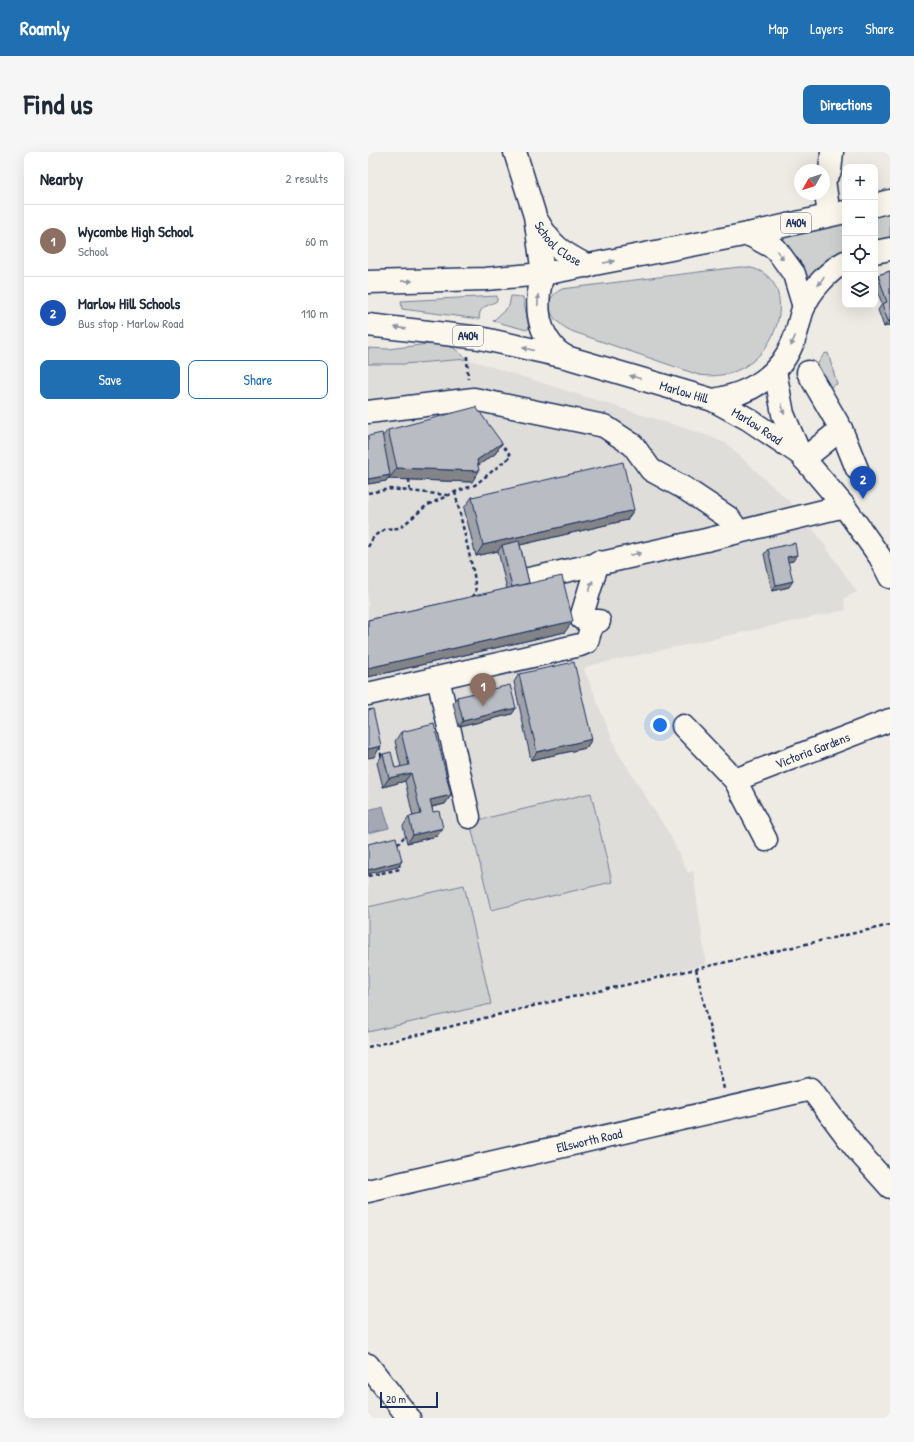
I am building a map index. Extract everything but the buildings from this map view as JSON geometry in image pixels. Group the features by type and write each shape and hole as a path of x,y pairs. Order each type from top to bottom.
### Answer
{"street":[{"name":"School Close","path":"515,152 535,216 543,274"},
{"path":"832,152 830,171 824,180 837,213"},
{"path":"878,204 890,201"},
{"name":"A404","path":"748,234 837,213"},
{"name":"School Close","path":"535,216 553,244 562,253 588,266"},
{"path":"368,282 485,279 543,274 748,234 776,249 794,274 804,307"},
{"path":"878,251 890,249"},
{"name":"Marlow Hill","path":"368,325 474,337 566,357 713,400 734,396 749,390 775,371 793,343 804,307 825,276 842,264"},
{"name":"Marlow Hill","path":"543,274 538,291 538,306 543,332 552,346 566,357"},
{"name":"Marlow Road","path":"775,371 783,414 802,457"},
{"path":"808,372 841,429 857,469"},
{"path":"368,412 469,399 604,426 633,445 651,470 684,488 729,518 738,531"},
{"name":"Marlow Road","path":"713,400 748,419 802,457 844,506 880,557 890,577"},
{"path":"802,457 841,429"},
{"path":"529,579 598,562 703,547 738,531 844,506"},
{"path":"368,694 587,642 598,562"},
{"path":"438,678 469,817"},
{"name":"Victoria Gardens","path":"735,780 890,720"},
{"path":"683,726 735,780 766,840"},
{"name":"Ellsworth Road","path":"368,1191 728,1106 811,1088 857,1150 890,1187"},
{"path":"368,1365 409,1418"}],"path":[{"path":"467,351 469,399"},
{"path":"368,547 374,536 385,529 400,528 426,506 455,492 475,485 511,456 497,437"},
{"path":"409,480 410,491"},
{"path":"368,493 390,489 448,495"},
{"path":"455,492 474,575 476,593 472,598"},
{"path":"378,745 382,760"},
{"path":"394,848 404,837"},
{"path":"368,876 400,869 398,862"},
{"path":"368,1047 696,969 890,925"},
{"path":"696,969 728,1106"}],"shaded area":[{"path":"890,212 890,238 878,240 878,214"},
{"path":"842,222 842,253 807,280 780,239 781,235"},
{"path":"739,267 761,272 774,285 779,303 777,325 767,346 750,363 727,374 699,375 574,332 567,329 555,319 549,306 550,300 554,294 562,289"},
{"path":"497,296 497,301 484,307 480,312 479,319 402,309 401,301"},
{"path":"511,296 523,297 529,328 527,330 493,321 509,306"},
{"path":"436,343 454,348 467,359 403,364 368,364 368,348 388,349"},
{"path":"828,353 837,384 825,389 813,371 824,354"},
{"path":"467,359 709,436 727,444 791,503 817,534 857,592 844,598 846,610 588,666 584,669 617,751 670,835 688,873 693,871 706,964 368,1044 368,364 403,364"},
{"path":"591,793 612,882 491,910 470,822"},
{"path":"383,806 389,828 368,833 368,810"},
{"path":"464,885 491,1004 368,1032 368,907"}],"place":[{"name":"Marlow Hill Schools","path":"863,499"},
{"name":"Wycombe High School","path":"483,706"}]}
